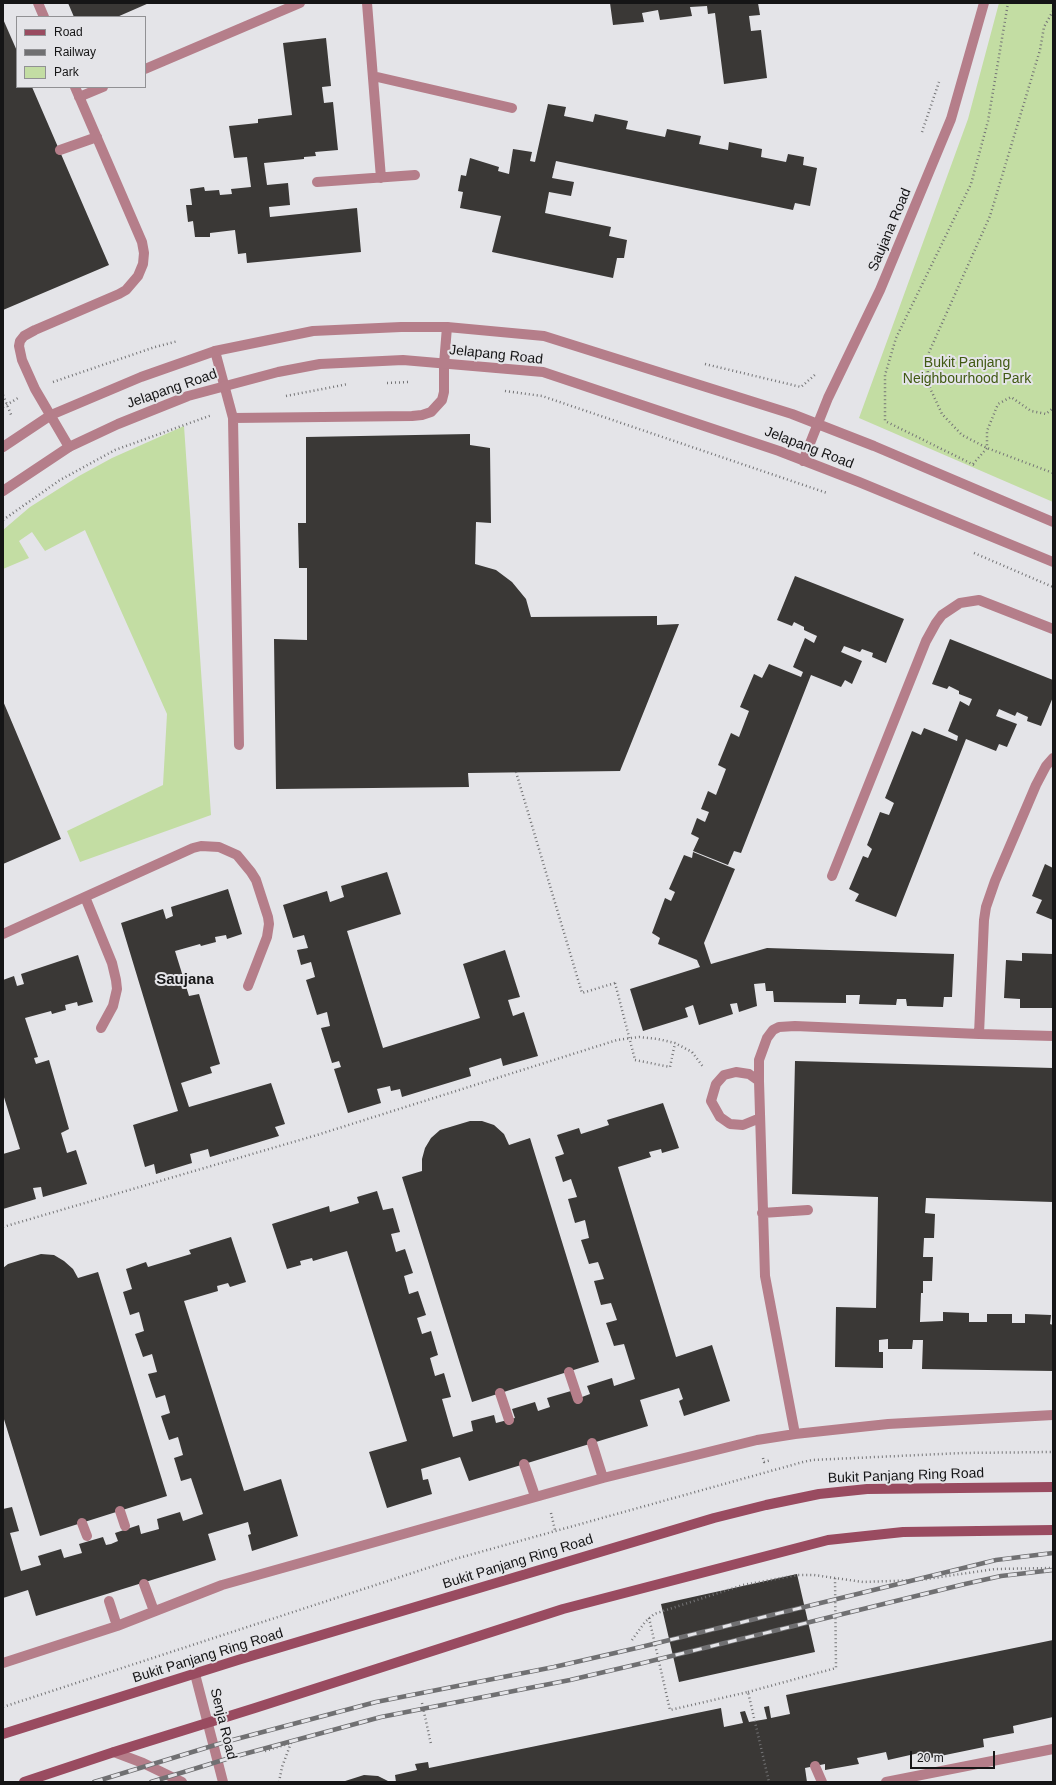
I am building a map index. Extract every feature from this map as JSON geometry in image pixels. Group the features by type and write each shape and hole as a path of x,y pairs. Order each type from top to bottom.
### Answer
{"main road":[{"name":"Bukit Panjang Ring Road","path":"3,1734 195,1674 714,1518 811,1496 889,1488 1053,1487"},
{"path":"24,1782 563,1608 828,1540 903,1532 1053,1530"}],"street":[{"path":"38,3 44,16"},
{"path":"146,69 300,3"},
{"path":"367,3 381,178"},
{"name":"Saujana Road","path":"803,461 828,398 880,290 951,119 984,3"},
{"path":"373,76 512,108"},
{"path":"69,447 35,389 22,360 19,346 20,341 24,336 35,330 119,294 132,285 143,264 144,253 142,242 75,88"},
{"path":"79,97 101,88"},
{"path":"60,150 96,137"},
{"path":"316,182 415,175"},
{"name":"Jelapang Road","path":"3,447 51,415 141,377 215,351 313,331 401,327 447,327 544,336 818,423 1053,522"},
{"path":"232,413 422,415 431,412 442,400 445,383 444,364 447,327"},
{"path":"215,351 226,385 232,413 239,745"},
{"name":"Jelapang Road","path":"3,491 69,447 118,424 188,396 278,372 320,364 404,360 542,372 772,448 859,482 1053,562"},
{"path":"832,876 926,641 942,615 960,603 979,600 1053,628"},
{"path":"979,1034 984,920 990,894 1036,785 1046,766 1053,758"},
{"path":"3,934 193,848 201,846 214,846 228,850 237,855 251,872 256,880 268,917 267,938 248,986"},
{"path":"85,897 112,963 116,980 117,989 114,1002 110,1014 101,1028"},
{"path":"795,1434 765,1276 762,1213 759,1060 763,1046 773,1030 779,1027 795,1026 1053,1036"},
{"path":"759,1081 749,1074 736,1072 724,1075 716,1084 711,1100 720,1117 730,1124 743,1125 760,1118"},
{"path":"762,1213 808,1210"},
{"path":"569,1372 578,1398"},
{"path":"500,1393 509,1420"},
{"path":"3,1663 117,1626 222,1585 535,1496 757,1440 795,1434 888,1424 1053,1415"},
{"path":"592,1443 603,1478"},
{"path":"524,1464 535,1496"},
{"path":"120,1511 125,1526"},
{"path":"82,1523 87,1536"},
{"path":"144,1584 154,1611"},
{"path":"109,1601 117,1626"},
{"name":"Senja Road","path":"195,1674 223,1782"},
{"path":"886,1782 1053,1749"},
{"path":"114,1752 143,1762 182,1782"},
{"path":"815,1766 822,1782"}],"path":[{"path":"980,468 885,421 885,375 896,338 971,184 988,121 1008,3"},
{"path":"1053,11 1044,27 1040,50 990,216 926,359 930,388 942,414 962,435 987,448 1053,473"},
{"path":"921,136 941,76"},
{"path":"801,387 819,371"},
{"path":"382,383 445,383"},
{"path":"284,396 353,384"},
{"path":"497,390 542,396 829,494"},
{"path":"973,464 987,448 987,431 998,404 1011,397 1030,411 1046,414 1053,408"},
{"path":"3,520 60,480 115,450 232,413"},
{"path":"966,550 1053,586"},
{"path":"516,772 582,993 615,983 635,1060 670,1066 675,1043"},
{"path":"3,1228 317,1135 617,1040 640,1037 675,1043 692,1052 716,1084"},
{"path":"3,1707 455,1558 812,1460 962,1453 1053,1452"},
{"path":"552,1517 555,1530"},
{"path":"632,1640 648,1617 654,1614 743,1586 798,1575 835,1577 863,1582 920,1580 995,1569 1053,1568"},
{"path":"648,1617 670,1710 748,1692 836,1668 835,1577"},
{"path":"748,1692 769,1782"},
{"path":"422,1703 431,1744"},
{"path":"265,1751 291,1743 282,1767 279,1782"}],"green space":[{"name":"Bukit Panjang Neighbourhood Park","path":"999,3 1053,3 1053,502 859,418 968,119"},
{"path":"184,426 211,815 80,862 67,831 163,785 167,714 85,530 45,551 32,532 19,541 29,558 3,569 3,530 30,507 79,476 112,458"}],"building":[{"path":"68,3 149,3 119,16 74,16"},
{"path":"610,3 758,3 760,15 749,16 751,31 761,30 767,78 724,84 715,13 708,14 707,6 690,7 692,16 660,20 658,10 642,13 644,22 613,25"},
{"path":"3,19 16,49 16,88 32,88 109,265 3,310"},
{"path":"326,38 331,86 322,87 324,103 333,102 338,150 315,152 316,156 304,157 304,159 264,163 267,185 288,183 290,205 269,207 270,217 357,208 361,252 247,263 246,253 238,254 235,230 210,233 210,237 195,237 193,221 188,222 186,205 192,205 190,189 204,187 205,191 219,190 220,195 232,194 231,189 251,187 247,157 234,158 229,126 258,123 258,119 292,115 283,43"},
{"path":"548,104 566,107 564,116 593,122 595,114 628,121 626,129 665,137 667,129 701,136 699,144 728,150 729,142 762,149 761,157 786,162 788,154 804,157 803,165 817,168 810,206 795,203 793,210 556,161 552,178 574,182 571,196 549,192 545,213 611,227 609,236 627,240 624,258 617,258 613,278 492,252 501,216 460,208 463,192 458,191 461,175 466,176 470,158 499,167 498,171 509,174 513,149 532,152 530,161 535,162"},
{"path":"470,434 470,445 490,448 491,523 476,522 475,564 496,570 512,582 526,599 531,617 657,616 657,625 679,624 620,771 468,773 469,787 276,789 274,639 307,640 307,568 299,568 298,523 306,523 306,437"},
{"path":"795,576 904,619 886,663 872,657 873,653 862,649 860,652 844,646 841,652 862,661 852,684 845,680 841,687 811,675 741,853 734,851 728,865 693,851 699,838 691,834 697,818 705,822 709,812 701,809 708,791 716,795 726,769 718,765 731,733 739,737 749,711 740,707 754,674 762,678 769,664 801,677 803,672 793,667 805,638 814,643 817,636 804,630 804,627 794,622 792,626 777,620"},
{"path":"950,639 1053,680 1053,697 1041,726 1027,721 1028,717 1017,712 1015,716 999,709 996,716 1017,724 1007,747 999,744 996,751 966,739 896,917 855,901 859,894 849,889 863,856 868,858 872,849 867,845 880,812 889,815 894,803 885,798 912,731 921,735 924,728 957,741 958,736 948,731 960,701 969,706 972,699 959,694 959,691 949,686 947,689 932,684"},
{"path":"3,701 61,839 3,864"},
{"path":"693,852 735,869 704,943 711,964 767,948 954,954 952,997 944,997 943,1007 907,1006 906,999 897,999 896,1005 859,1004 860,995 846,995 846,1003 774,1002 773,991 766,991 765,983 754,984 757,1006 739,1012 737,1003 730,1004 733,1014 699,1025 693,1005 685,1008 688,1017 643,1031 630,989 700,967 697,960 658,944 660,938 652,933 665,898 671,901 675,892 669,889 684,855 692,858"},
{"path":"1045,864 1053,868 1053,920 1036,913 1042,900 1032,896"},
{"path":"387,872 401,914 347,931 383,1048 480,1018 463,964 505,950 520,997 508,1000 513,1016 524,1012 538,1056 503,1066 501,1058 469,1068 471,1076 402,1097 400,1089 391,1091 390,1086 377,1089 381,1103 348,1113 334,1069 341,1067 339,1061 332,1063 321,1028 330,1026 327,1012 317,1015 306,980 315,977 311,962 301,965 297,950 308,948 304,935 293,938 283,905 327,891 330,902 344,897 341,886"},
{"path":"228,889 242,934 227,939 226,935 215,937 216,942 201,946 200,944 175,951 189,996 199,994 220,1064 210,1067 212,1073 181,1083 189,1107 271,1083 285,1124 275,1127 279,1136 210,1157 208,1149 190,1154 192,1163 156,1174 154,1164 145,1167 133,1125 178,1111 121,923 163,909 166,919 173,916 171,907"},
{"path":"1022,953 1053,954 1053,1008 1020,1008 1020,999 1004,998 1006,960 1022,961"},
{"path":"78,955 93,1002 78,1006 77,1002 65,1005 66,1010 52,1014 51,1011 25,1018 38,1057 34,1058 36,1064 49,1060 69,1129 61,1133 67,1153 76,1150 87,1184 43,1197 41,1187 33,1188 36,1199 3,1209 3,1154 20,1149 3,1094 3,980 14,976 17,986 24,984 21,974"},
{"path":"795,1061 1053,1068 1053,1202 926,1198 925,1213 935,1214 934,1238 924,1238 923,1257 933,1257 932,1281 923,1281 920,1322 943,1321 943,1312 969,1313 969,1322 987,1322 987,1314 1012,1314 1012,1323 1025,1323 1025,1314 1051,1315 1050,1324 1053,1325 1053,1371 922,1369 923,1340 913,1340 912,1349 888,1349 888,1339 879,1340 879,1352 883,1352 883,1368 835,1367 836,1307 876,1308 878,1197 792,1194"},
{"path":"663,1103 679,1148 662,1153 661,1149 649,1152 651,1157 618,1167 676,1357 712,1345 730,1401 684,1416 679,1401 683,1399 679,1388 640,1400 648,1426 469,1481 460,1457 421,1469 423,1480 428,1479 432,1494 387,1508 369,1452 407,1441 347,1251 313,1261 312,1258 300,1261 301,1265 287,1269 272,1224 329,1206 330,1212 359,1203 357,1197 377,1191 383,1210 393,1208 400,1232 391,1234 396,1252 405,1249 413,1273 404,1276 409,1294 418,1291 426,1315 417,1318 422,1334 431,1331 438,1355 430,1358 435,1376 444,1373 451,1397 442,1399 453,1437 473,1431 471,1421 494,1415 496,1423 515,1418 512,1409 535,1402 538,1411 550,1407 547,1398 571,1391 574,1400 590,1394 587,1386 612,1378 614,1386 635,1379 624,1344 614,1346 606,1323 617,1320 611,1303 601,1305 594,1281 604,1279 598,1262 589,1264 581,1240 589,1238 585,1220 575,1223 568,1199 577,1197 571,1179 563,1182 555,1157 564,1154 557,1135 579,1128 581,1134 609,1125 607,1120"},
{"path":"470,1121 482,1121 494,1125 504,1134 509,1145 530,1138 599,1362 472,1402 402,1177 422,1171 422,1159 425,1148 431,1138 440,1130"},
{"path":"231,1237 246,1282 230,1287 228,1283 217,1286 218,1291 184,1301 244,1491 281,1479 298,1536 252,1551 248,1535 251,1534 248,1522 208,1534 216,1560 36,1616 28,1590 3,1598 3,1509 12,1507 19,1531 10,1533 21,1571 41,1565 38,1556 61,1549 64,1558 82,1553 79,1544 103,1537 106,1545 111,1544 118,1541 115,1533 139,1525 141,1534 159,1529 157,1519 180,1512 183,1521 203,1514 191,1478 181,1481 174,1458 183,1455 178,1437 169,1440 161,1416 170,1413 165,1395 156,1398 148,1374 157,1372 152,1354 143,1357 135,1334 144,1331 139,1312 130,1315 123,1292 132,1289 126,1269 146,1262 148,1267 191,1254 189,1250"},
{"path":"41,1254 54,1255 64,1261 73,1269 78,1278 98,1272 167,1496 40,1536 3,1416 3,1268 8,1264"},
{"path":"797,1574 815,1652 679,1682 661,1604"},
{"path":"1053,1640 1053,1717 1013,1726 1014,1733 983,1739 984,1747 921,1760 919,1753 888,1760 886,1752 857,1758 859,1764 825,1770 825,1764 805,1768 807,1782 396,1782 395,1775 417,1770 415,1764 428,1762 429,1768 721,1708 724,1727 743,1723 740,1712 745,1711 749,1722 767,1719 764,1707 769,1706 771,1718 790,1714 786,1695"},
{"path":"364,1775 378,1776 390,1782 342,1782"}],"railway":[{"path":"94,1782 225,1742 376,1702 554,1667 996,1560 1053,1553"},
{"path":"151,1782 233,1757 381,1717 570,1680 1001,1576 1053,1570"}],"district":[{"name":"Saujana","path":"185,980"}]}
